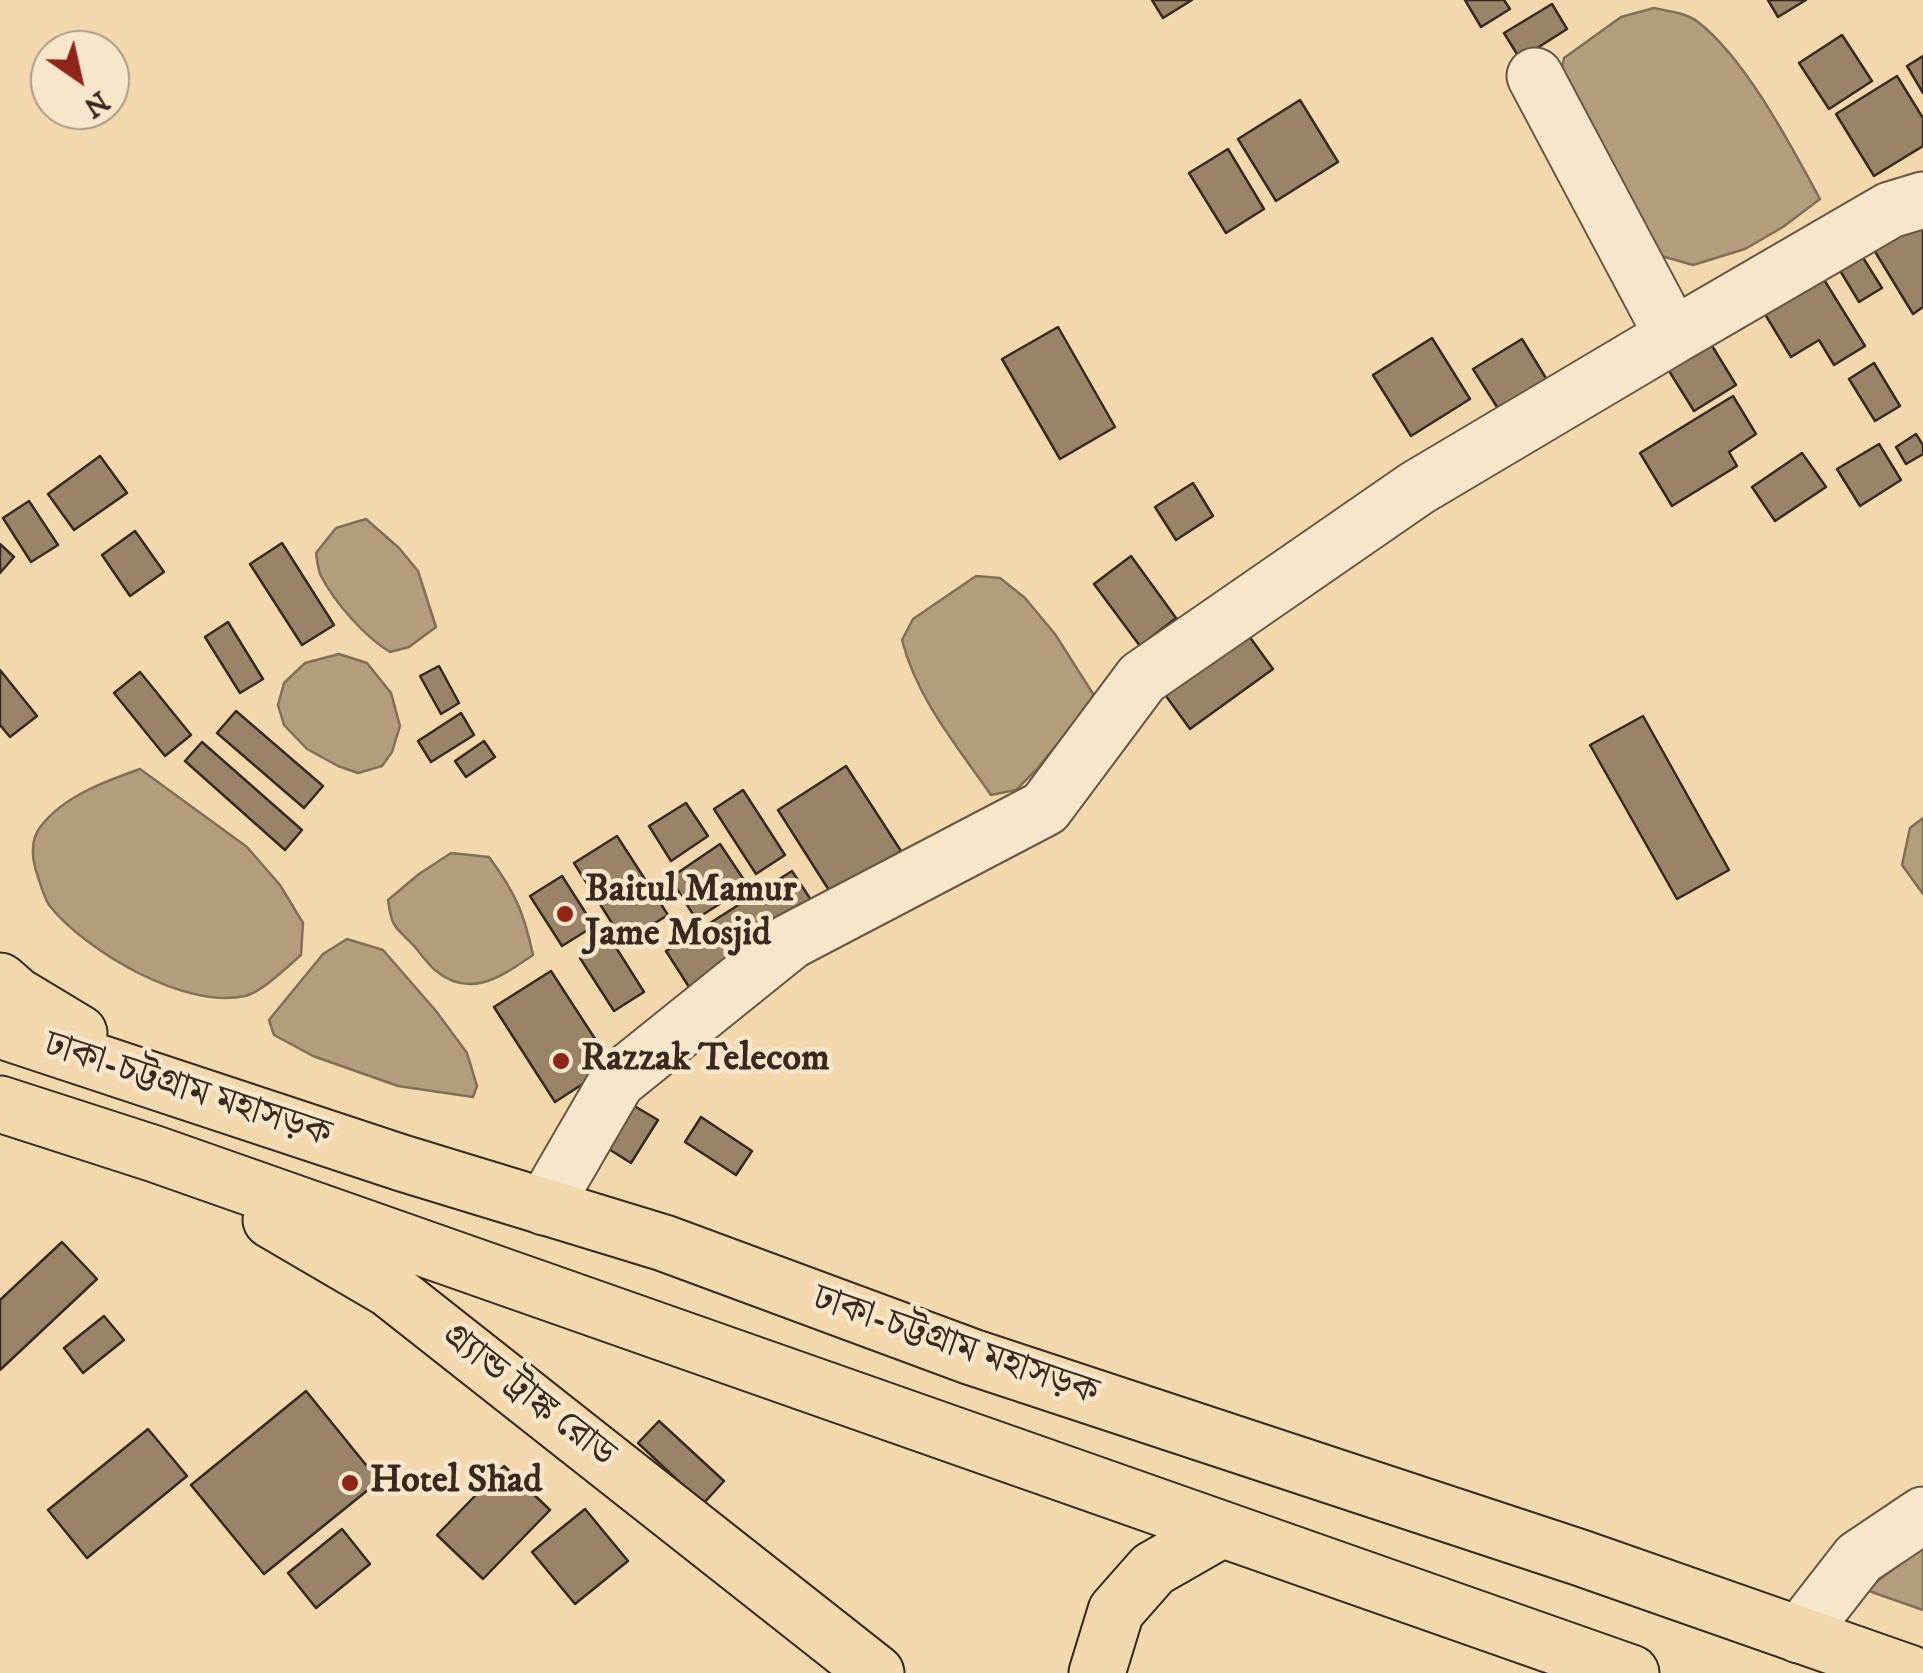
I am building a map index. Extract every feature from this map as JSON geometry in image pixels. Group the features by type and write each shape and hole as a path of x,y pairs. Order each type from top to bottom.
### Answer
{"highway":[{"path":"0,980 16,995 168,1087 155,1154"},
{"name":"ঢাকা-চট্টগ্রাম মহাসড়ক","path":"0,1030 402,1163 664,1244 972,1357 1562,1552 1908,1673"},
{"name":"ঢাকা-চট্টগ্রাম মহাসড়ক","path":"0,1104 155,1154 1631,1673"},
{"name":"গ্র্যান্ড ট্রাঙ্ক রোড","path":"155,1154 389,1289 876,1673"},
{"path":"1097,1673 1116,1610 1153,1569 1221,1530"}],"street":[{"path":"1536,76 1674,336"},
{"path":"544,1206 618,1081 791,941 1045,808 1142,678 1417,488 1890,210 1923,200"},
{"path":"1800,1635 1858,1558 1923,1516"}],"shaded area":[{"path":"1654,8 1694,19 1716,38 1766,104 1820,199 1745,249 1693,265 1658,255 1558,88 1564,58 1621,17"},
{"path":"366,519 418,571 436,627 409,647 390,652 342,608 318,565 316,553 336,528"},
{"path":"976,576 1000,578 1025,598 1055,634 1095,697 1016,790 991,795 928,702 902,640 913,619"},
{"path":"339,654 367,663 391,693 400,726 392,752 382,766 358,773 307,749 284,725 278,705 284,683 305,663"},
{"path":"140,769 247,847 280,885 303,923 301,955 252,994 221,998 195,994 138,973 87,941 47,902 33,857 33,844 41,826 73,798"},
{"path":"1923,818 1923,894 1902,865 1910,828"},
{"path":"451,853 489,857 517,903 530,940 533,955 486,982 473,984 448,979 398,930 391,917 388,900"},
{"path":"347,939 383,950 436,1011 467,1053 477,1086 473,1097 398,1086 313,1056 274,1035 269,1020 323,954"},
{"path":"1923,1546 1923,1610 1866,1590"}],"building":[{"path":"1152,0 1192,0 1163,18"},
{"path":"1465,0 1504,0 1510,9 1481,27"},
{"path":"1768,0 1806,0 1778,17"},
{"path":"1552,4 1567,29 1520,59 1504,33"},
{"path":"1842,35 1872,81 1829,109 1799,63"},
{"path":"1923,56 1923,93 1907,66"},
{"path":"1897,76 1923,118 1923,146 1874,176 1836,114"},
{"path":"1300,100 1338,162 1276,201 1238,139"},
{"path":"1228,149 1264,209 1226,233 1189,173"},
{"path":"1923,212 1923,307 1913,314 1871,245"},
{"path":"1855,245 1882,288 1859,302 1833,259"},
{"path":"1818,270 1865,346 1834,365 1819,340 1791,357 1760,306"},
{"path":"1058,327 1115,427 1060,459 1002,359"},
{"path":"1703,331 1736,385 1694,411 1661,358"},
{"path":"1432,338 1470,399 1411,436 1373,375"},
{"path":"1522,339 1552,388 1504,418 1473,369"},
{"path":"1874,363 1900,406 1875,421 1849,379"},
{"path":"1733,396 1756,434 1729,452 1737,466 1672,506 1640,453"},
{"path":"1916,434 1923,454 1906,464 1896,447"},
{"path":"1879,444 1901,480 1860,506 1837,469"},
{"path":"1802,453 1826,487 1775,521 1752,487"},
{"path":"100,456 127,493 74,530 48,494"},
{"path":"1193,483 1213,516 1176,540 1155,507"},
{"path":"29,501 58,545 31,562 3,518"},
{"path":"135,531 164,572 130,596 102,555"},
{"path":"282,543 334,625 302,645 250,564"},
{"path":"0,544 14,557 0,573"},
{"path":"1131,556 1176,618 1140,646 1094,584"},
{"path":"228,622 263,679 240,693 205,637"},
{"path":"1241,625 1273,669 1190,729 1158,685"},
{"path":"439,666 459,703 441,714 420,676"},
{"path":"0,670 37,716 10,737 0,725"},
{"path":"140,672 191,735 165,756 114,693"},
{"path":"236,711 323,786 304,808 217,733"},
{"path":"461,713 474,735 431,762 418,741"},
{"path":"1643,716 1729,870 1677,899 1590,745"},
{"path":"484,741 495,757 466,777 455,761"},
{"path":"202,742 302,830 285,850 185,761"},
{"path":"846,766 901,851 832,895 778,810"},
{"path":"743,790 785,855 756,874 714,809"},
{"path":"686,803 708,836 671,861 649,826"},
{"path":"617,836 668,915 624,942 574,863"},
{"path":"720,844 748,886 696,919 670,878"},
{"path":"792,871 815,906 689,987 666,951"},
{"path":"562,876 594,926 562,946 530,896"},
{"path":"610,938 644,992 614,1011 580,958"},
{"path":"551,971 612,1065 555,1102 494,1007"},
{"path":"631,1104 658,1120 631,1163 604,1146"},
{"path":"701,1117 752,1151 736,1175 685,1142"},
{"path":"62,1242 97,1279 0,1370 0,1300"},
{"path":"104,1316 124,1340 83,1373 64,1348"},
{"path":"306,1391 379,1481 264,1574 191,1485"},
{"path":"659,1421 724,1481 703,1504 638,1443"},
{"path":"148,1429 187,1476 87,1558 48,1510"},
{"path":"504,1466 550,1510 483,1579 437,1535"},
{"path":"585,1509 628,1561 575,1604 532,1552"},
{"path":"342,1529 370,1564 316,1608 288,1573"}],"place":[{"name":"Baitul Mamur Jame Mosjid","path":"565,914"},
{"name":"Razzak Telecom","path":"561,1061"},
{"name":"Hotel Shad","path":"350,1483"}]}
